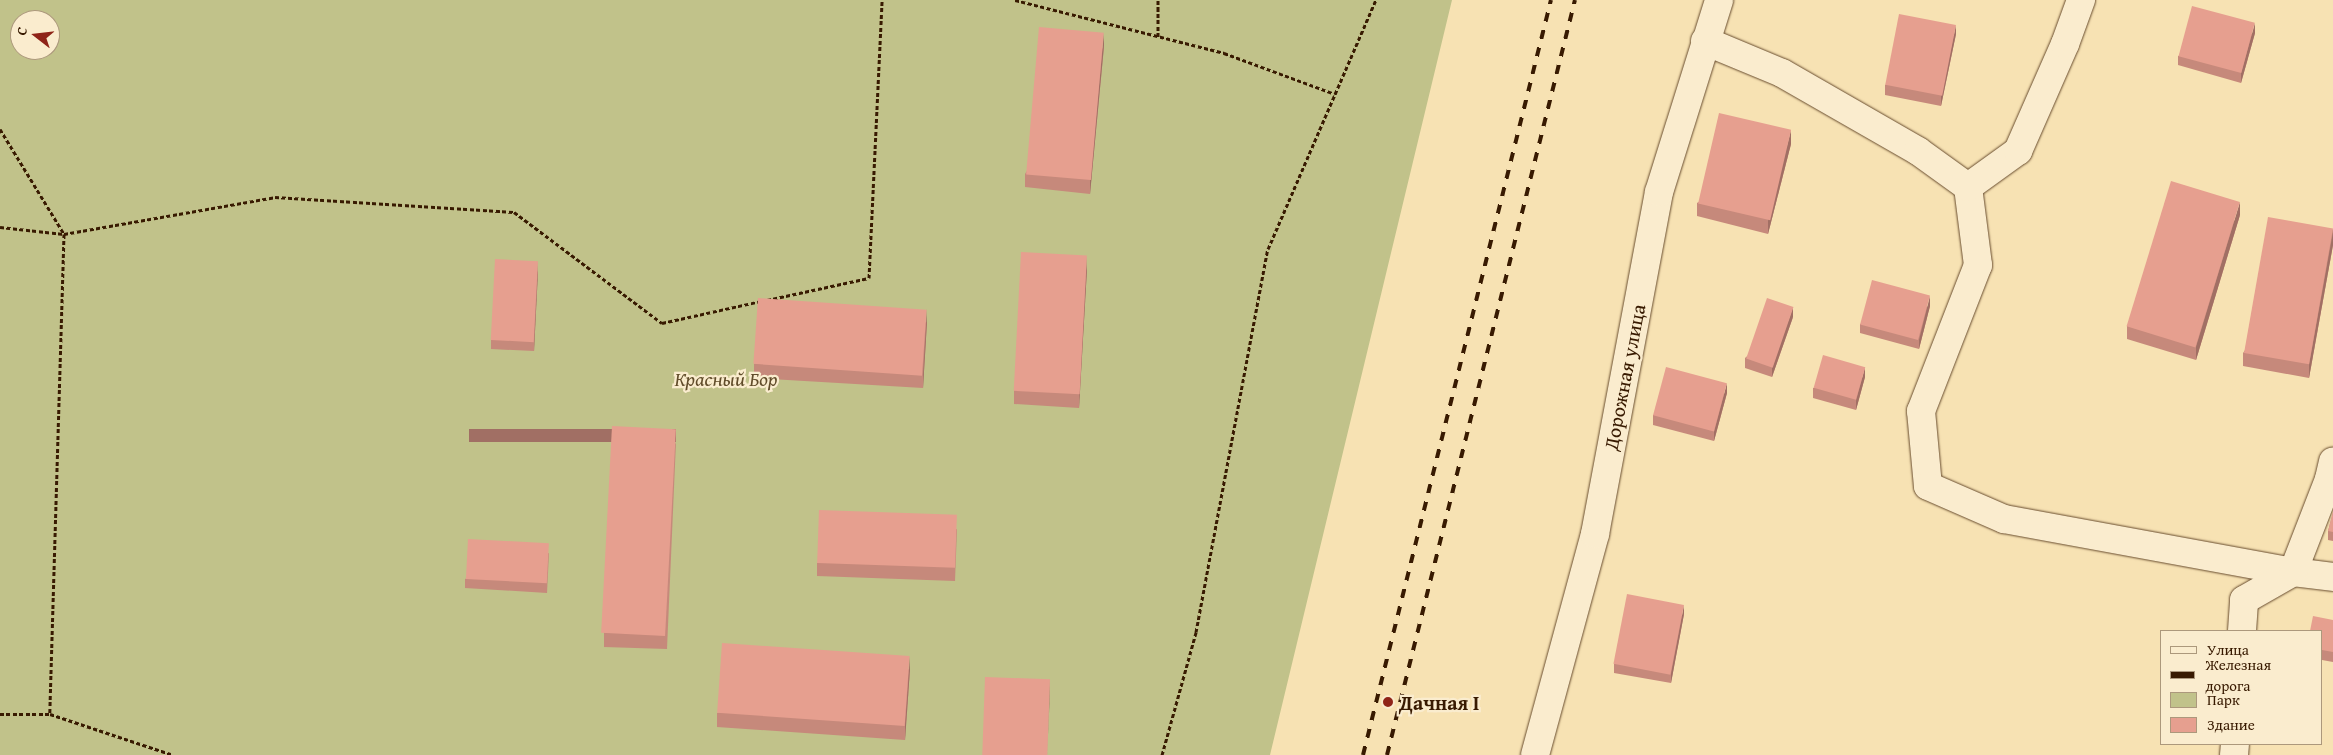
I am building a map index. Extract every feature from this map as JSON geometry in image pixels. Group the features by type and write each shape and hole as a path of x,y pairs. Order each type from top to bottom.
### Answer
{"street":[{"name":"Дорожная улица","path":"1535,755 1595,534 1659,192 1704,41 1719,0"},
{"path":"1968,187 2018,151 2065,44 2081,0"},
{"path":"1704,41 1782,73 1918,151 1968,187 1978,266 1921,411 1928,486 2004,519 2293,572 2333,577"},
{"path":"2242,630 2244,600 2293,572 2329,479 2333,461"}],"path":[{"path":"0,226 64,234 275,198 514,212 662,323 869,278 882,0"},
{"path":"1015,0 1224,53 1335,94"},
{"path":"1158,0 1158,36"},
{"path":"1162,755 1196,632 1268,249 1376,0"},
{"path":"0,129 64,234 50,714"},
{"path":"0,714 50,714 173,755"}],"green space":[{"name":"Красный Бор","path":"0,0 1452,0 1270,755 0,755"}],"building":[{"path":"2192,6 2255,23 2241,73 2179,56"},
{"path":"1899,14 1956,25 1942,96 1885,85"},
{"path":"1039,27 1104,33 1091,180 1026,174"},
{"path":"1719,113 1791,130 1770,220 1698,204"},
{"path":"2171,181 2240,202 2195,347 2127,326"},
{"path":"2268,217 2333,228 2309,364 2244,353"},
{"path":"1021,252 1087,255 1080,394 1014,391"},
{"path":"495,259 538,261 534,342 491,340"},
{"path":"1872,280 1930,296 1918,340 1860,324"},
{"path":"758,298 927,310 922,376 753,364"},
{"path":"1767,298 1793,307 1773,368 1746,359"},
{"path":"1823,355 1865,367 1856,400 1814,388"},
{"path":"1666,367 1727,383 1714,432 1653,415"},
{"path":"612,426 676,429 665,636 601,633"},
{"path":"819,510 957,515 955,568 817,563"},
{"path":"2333,512 2333,532 2328,531"},
{"path":"468,539 549,543 547,583 466,579"},
{"path":"1627,594 1684,605 1670,675 1613,664"},
{"path":"2313,616 2333,620 2333,652 2323,650 2323,630 2310,630"},
{"path":"722,643 910,656 905,726 717,713"},
{"path":"985,677 1050,679 1047,755 982,755"}],"railway":[{"path":"1363,755 1551,0"},
{"path":"1387,755 1575,0"}],"place":[{"name":"Дачная I","path":"1388,702"}]}
